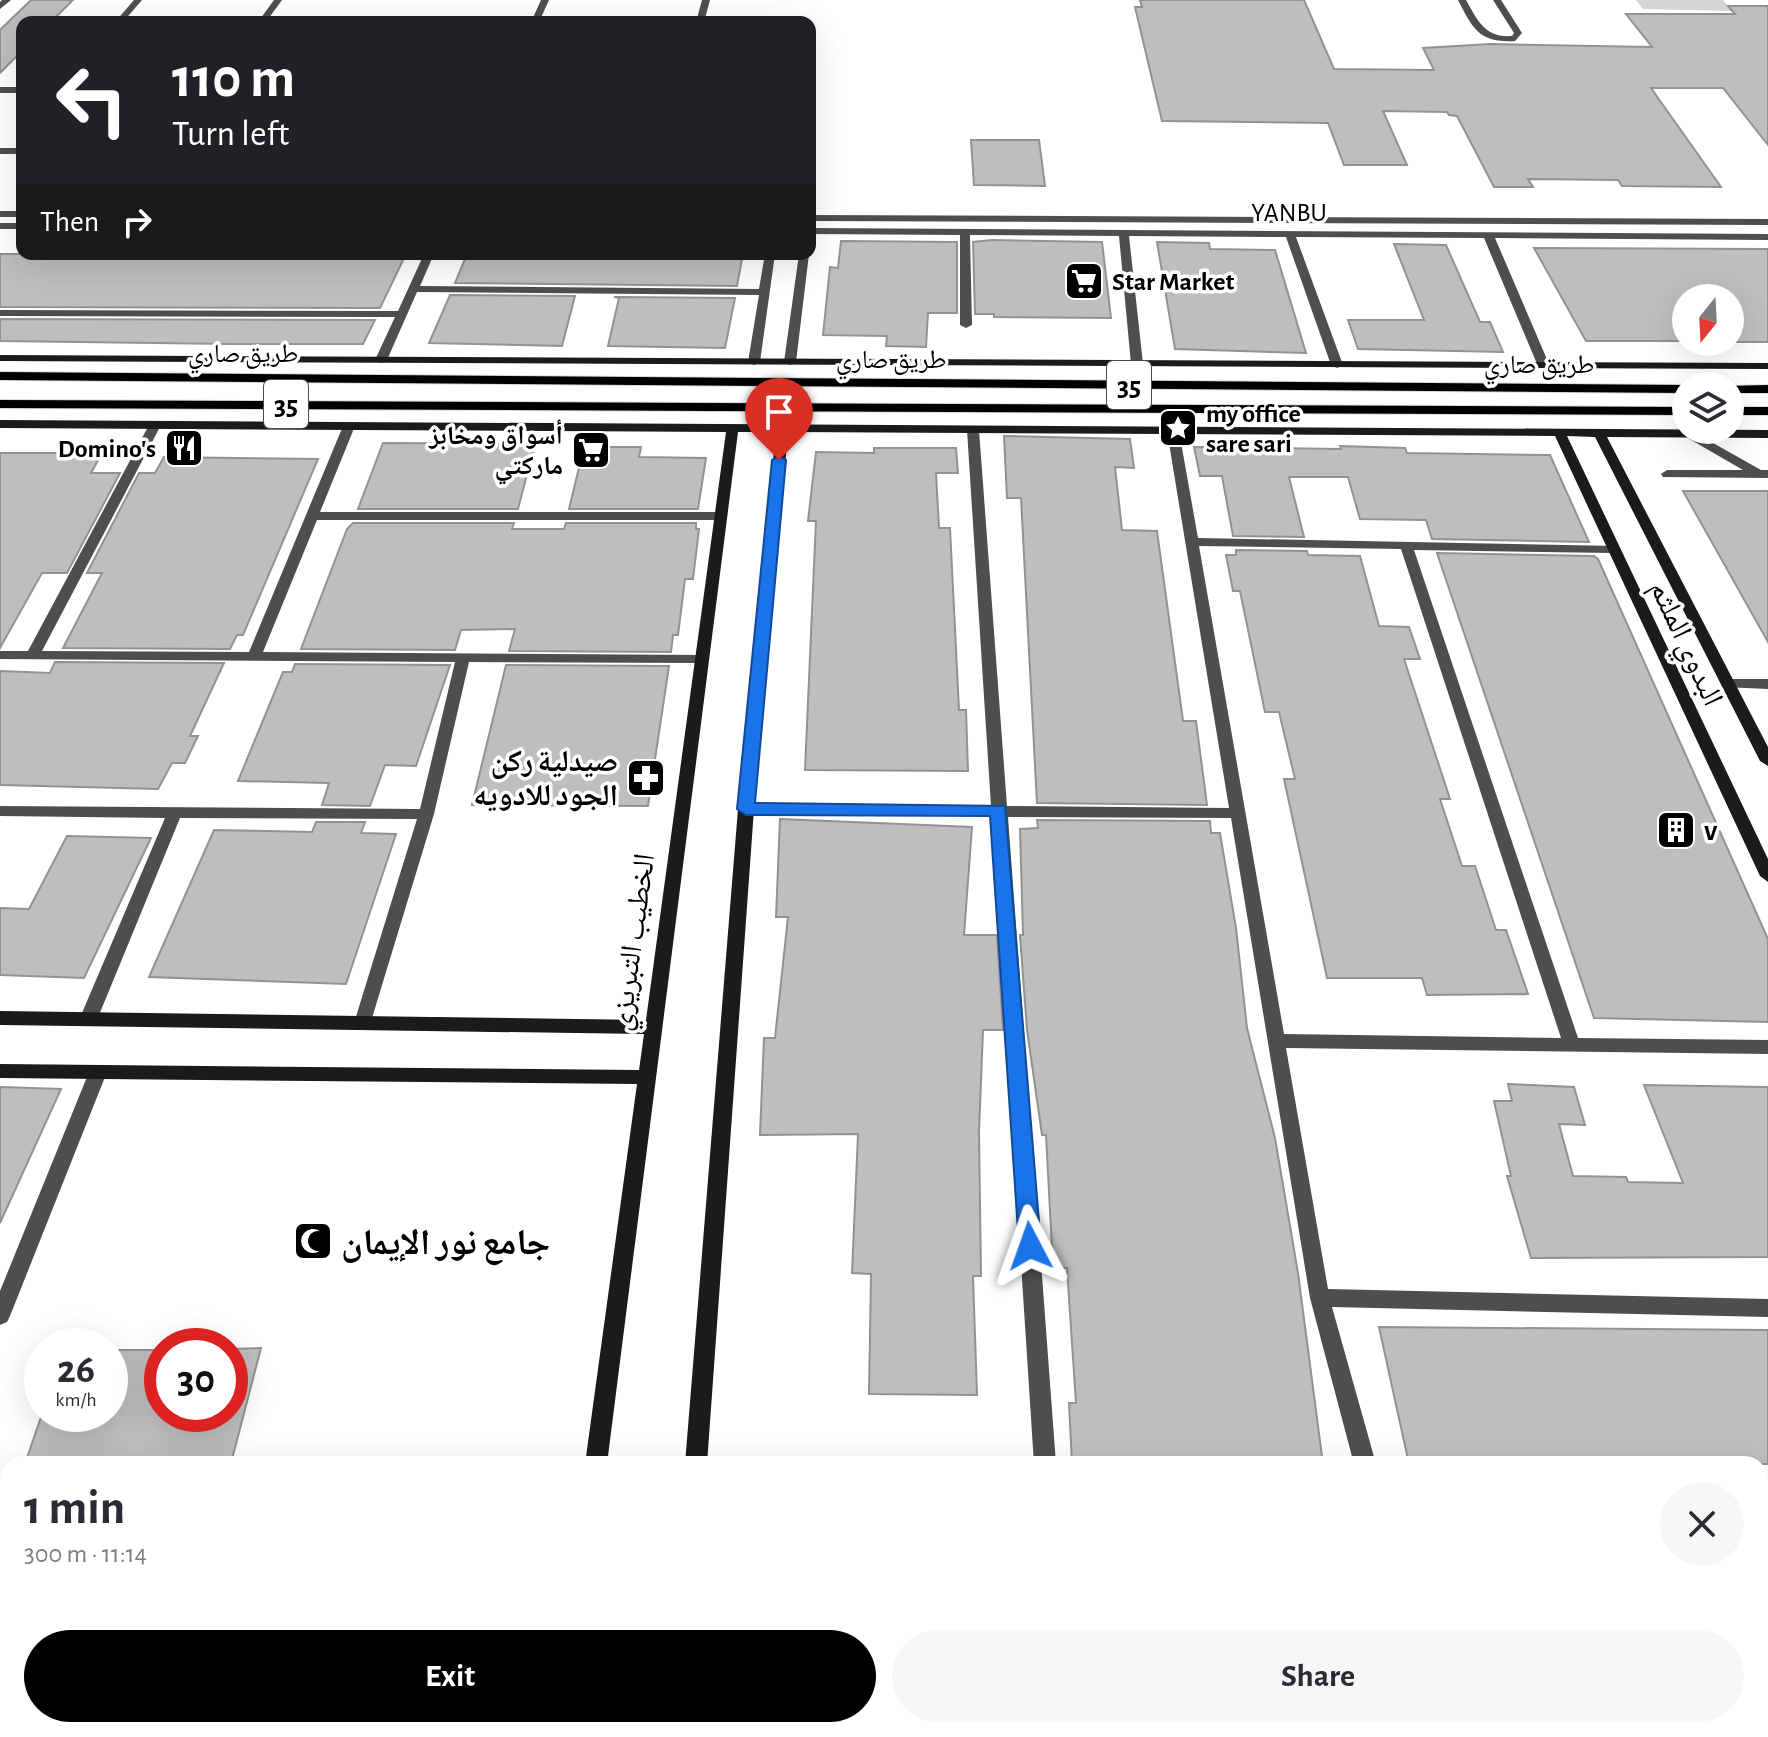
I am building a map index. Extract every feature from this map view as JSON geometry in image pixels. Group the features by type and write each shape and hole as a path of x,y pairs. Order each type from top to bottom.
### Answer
{"main road":[{"name":"طريق صاري","path":"0,376 1672,389"},
{"path":"1744,389 1768,389"},
{"name":"طريق صاري","path":"0,404 1672,411"},
{"path":"1744,411 1768,411"}],"street":[{"path":"0,7 7,0"},
{"path":"124,16 138,0"},
{"path":"1462,0 1484,36 1515,38 1518,33 1497,0"},
{"name":"YANBU","path":"816,218 1768,222"},
{"name":"YANBU","path":"816,231 1768,237"},
{"path":"965,232 966,325"},
{"path":"1124,233 1137,364"},
{"path":"1290,234 1337,365"},
{"path":"1488,235 1543,364"},
{"path":"381,360 426,260"},
{"path":"754,362 769,260"},
{"path":"790,362 803,260"},
{"path":"413,289 764,292"},
{"path":"0,313 401,314"},
{"path":"0,358 1768,366"},
{"path":"0,424 1672,434"},
{"path":"33,655 155,425"},
{"path":"254,656 349,426"},
{"name":"الخطيب التبريزي","path":"597,1456 732,428"},
{"path":"697,1456 746,809 782,429"},
{"path":"973,430 1044,1456"},
{"path":"1173,431 1320,1298 1363,1456"},
{"name":"البدوي الملثم","path":"1559,433 1768,876"},
{"name":"البدوي الملثم","path":"1599,433 1768,761"},
{"path":"1744,434 1768,434"},
{"path":"1708,444 1763,474"},
{"path":"1667,474 1763,474"},
{"path":"312,516 721,516"},
{"path":"1192,542 1613,549"},
{"path":"1406,546 1572,1045"},
{"path":"0,655 702,659"},
{"path":"363,1023 426,814 463,658"},
{"path":"1728,684 1768,684"},
{"path":"746,809 1238,813"},
{"path":"0,811 426,814"},
{"path":"88,1020 175,812"},
{"path":"0,1018 653,1027"},
{"path":"1276,1041 1768,1047"},
{"path":"0,1071 647,1077"},
{"path":"0,1316 98,1072"},
{"path":"1320,1298 1768,1308"}],"shaded area":[{"path":"1636,0 1723,0 1732,11 1643,9"}],"building":[{"path":"31,0 73,0 57,16 16,16 16,57 0,73 0,30"},
{"path":"1140,0 1304,0 1334,69 1434,70 1423,48 1490,44 1652,47 1626,14 1735,14 1728,6 1768,6 1768,145 1723,88 1651,88 1721,187 1622,186 1618,180 1528,179 1533,187 1494,187 1457,116 1447,112 1383,111 1407,165 1344,165 1328,123 1162,121 1135,7 1142,7"},
{"path":"971,140 1039,140 1045,186 974,185"},
{"path":"841,241 957,242 957,313 928,313 926,347 886,346 887,336 823,335 830,267 838,268"},
{"path":"973,242 1102,242 1111,318 994,317 994,314 975,314"},
{"path":"1157,242 1209,243 1210,249 1275,250 1306,353 1175,349"},
{"path":"1394,244 1446,245 1480,322 1490,322 1503,352 1358,349 1348,320 1424,320"},
{"path":"1534,248 1768,249 1768,342 1744,342 1744,284 1672,284 1672,341 1586,341"},
{"path":"0,254 16,254 16,260 403,260 380,308 0,307"},
{"path":"465,260 742,260 737,286 455,283"},
{"path":"450,295 575,296 562,346 429,343"},
{"path":"614,297 735,298 725,348 608,346 619,298"},
{"path":"0,319 375,320 363,344 231,344 0,341"},
{"path":"1004,436 1130,439 1134,468 1115,467 1122,530 1157,531 1183,721 1196,721 1207,805 1037,803 1021,498 1007,498"},
{"path":"383,443 535,444 518,509 358,509"},
{"path":"1340,446 1405,448 1407,453 1550,455 1589,542 1432,539 1426,520 1360,519 1348,477 1289,477 1304,537 1233,536 1222,476 1200,476 1194,447 1341,449"},
{"path":"584,447 641,447 639,457 706,458 698,509 569,509"},
{"path":"874,448 956,448 958,473 936,473 939,528 950,528 959,710 966,710 968,771 805,770 816,521 808,521 816,452 874,453"},
{"path":"0,453 102,453 91,473 120,473 67,573 42,573 0,648"},
{"path":"164,457 318,459 243,635 237,635 230,649 63,648 102,573 87,573 139,473 155,473"},
{"path":"1683,491 1768,491 1768,642"},
{"path":"353,523 514,523 512,529 564,529 566,523 696,523 696,529 699,529 693,579 685,579 678,635 673,635 671,652 509,651 515,629 461,630 455,650 301,649 347,529"},
{"path":"1236,550 1307,551 1308,555 1360,556 1379,626 1409,627 1420,659 1404,659 1450,799 1440,799 1462,866 1475,866 1496,930 1506,930 1528,994 1427,995 1422,978 1327,978 1284,779 1295,779 1279,712 1265,712 1240,591 1233,591 1226,555 1236,555"},
{"path":"1437,553 1594,556 1598,559 1768,939 1768,1022 1594,1018"},
{"path":"55,662 224,663 190,736 198,736 185,763 172,763 158,789 0,785 0,671 50,673"},
{"path":"295,664 450,665 416,766 385,765 370,806 322,805 329,783 238,781 283,672 292,672"},
{"path":"506,665 669,666 648,806 472,805"},
{"path":"780,819 972,827 964,935 997,935 1003,1030 983,1030 979,1132 981,1276 973,1276 977,1395 869,1394 871,1274 852,1273 858,1134 760,1135 764,1038 775,1038 788,917 776,917"},
{"path":"1037,820 1210,821 1211,833 1220,833 1236,928 1247,1028 1275,1138 1298,1273 1322,1456 1072,1456 1069,1403 1076,1403 1067,1268 1053,1268 1046,1135 1042,1135 1027,1030 1020,935 1023,935 1020,829 1038,828"},
{"path":"316,822 365,822 361,833 396,834 346,984 149,977 214,830 312,832"},
{"path":"67,836 151,838 84,978 0,975 0,908 29,909"},
{"path":"1508,1084 1574,1087 1585,1125 1559,1124 1573,1176 1626,1177 1628,1182 1683,1183 1644,1085 1768,1087 1768,1257 1531,1258 1507,1176 1511,1176 1494,1101 1512,1101"},
{"path":"0,1087 61,1089 0,1223"},
{"path":"1379,1327 1768,1330 1768,1456 1407,1456"},
{"path":"248,1348 261,1348 248,1398"},
{"path":"128,1350 144,1350 144,1432 239,1432 233,1456 28,1456 36,1432 128,1432"}],"place":[{"name":"Star Market","path":"1084,281"},
{"name":"my office sare sari","path":"1178,428"},
{"name":"Domino's","path":"184,448"},
{"name":"أسواق ومخابز ماركتي","path":"591,450"},
{"name":"صيدلية ركن الجود للادويه","path":"646,778"},
{"name":"v","path":"1676,830"},
{"name":"جامع نور الإيمان","path":"313,1241"}],"route":[{"path":"779,460 746,809 999,810 1030,1246"}]}
